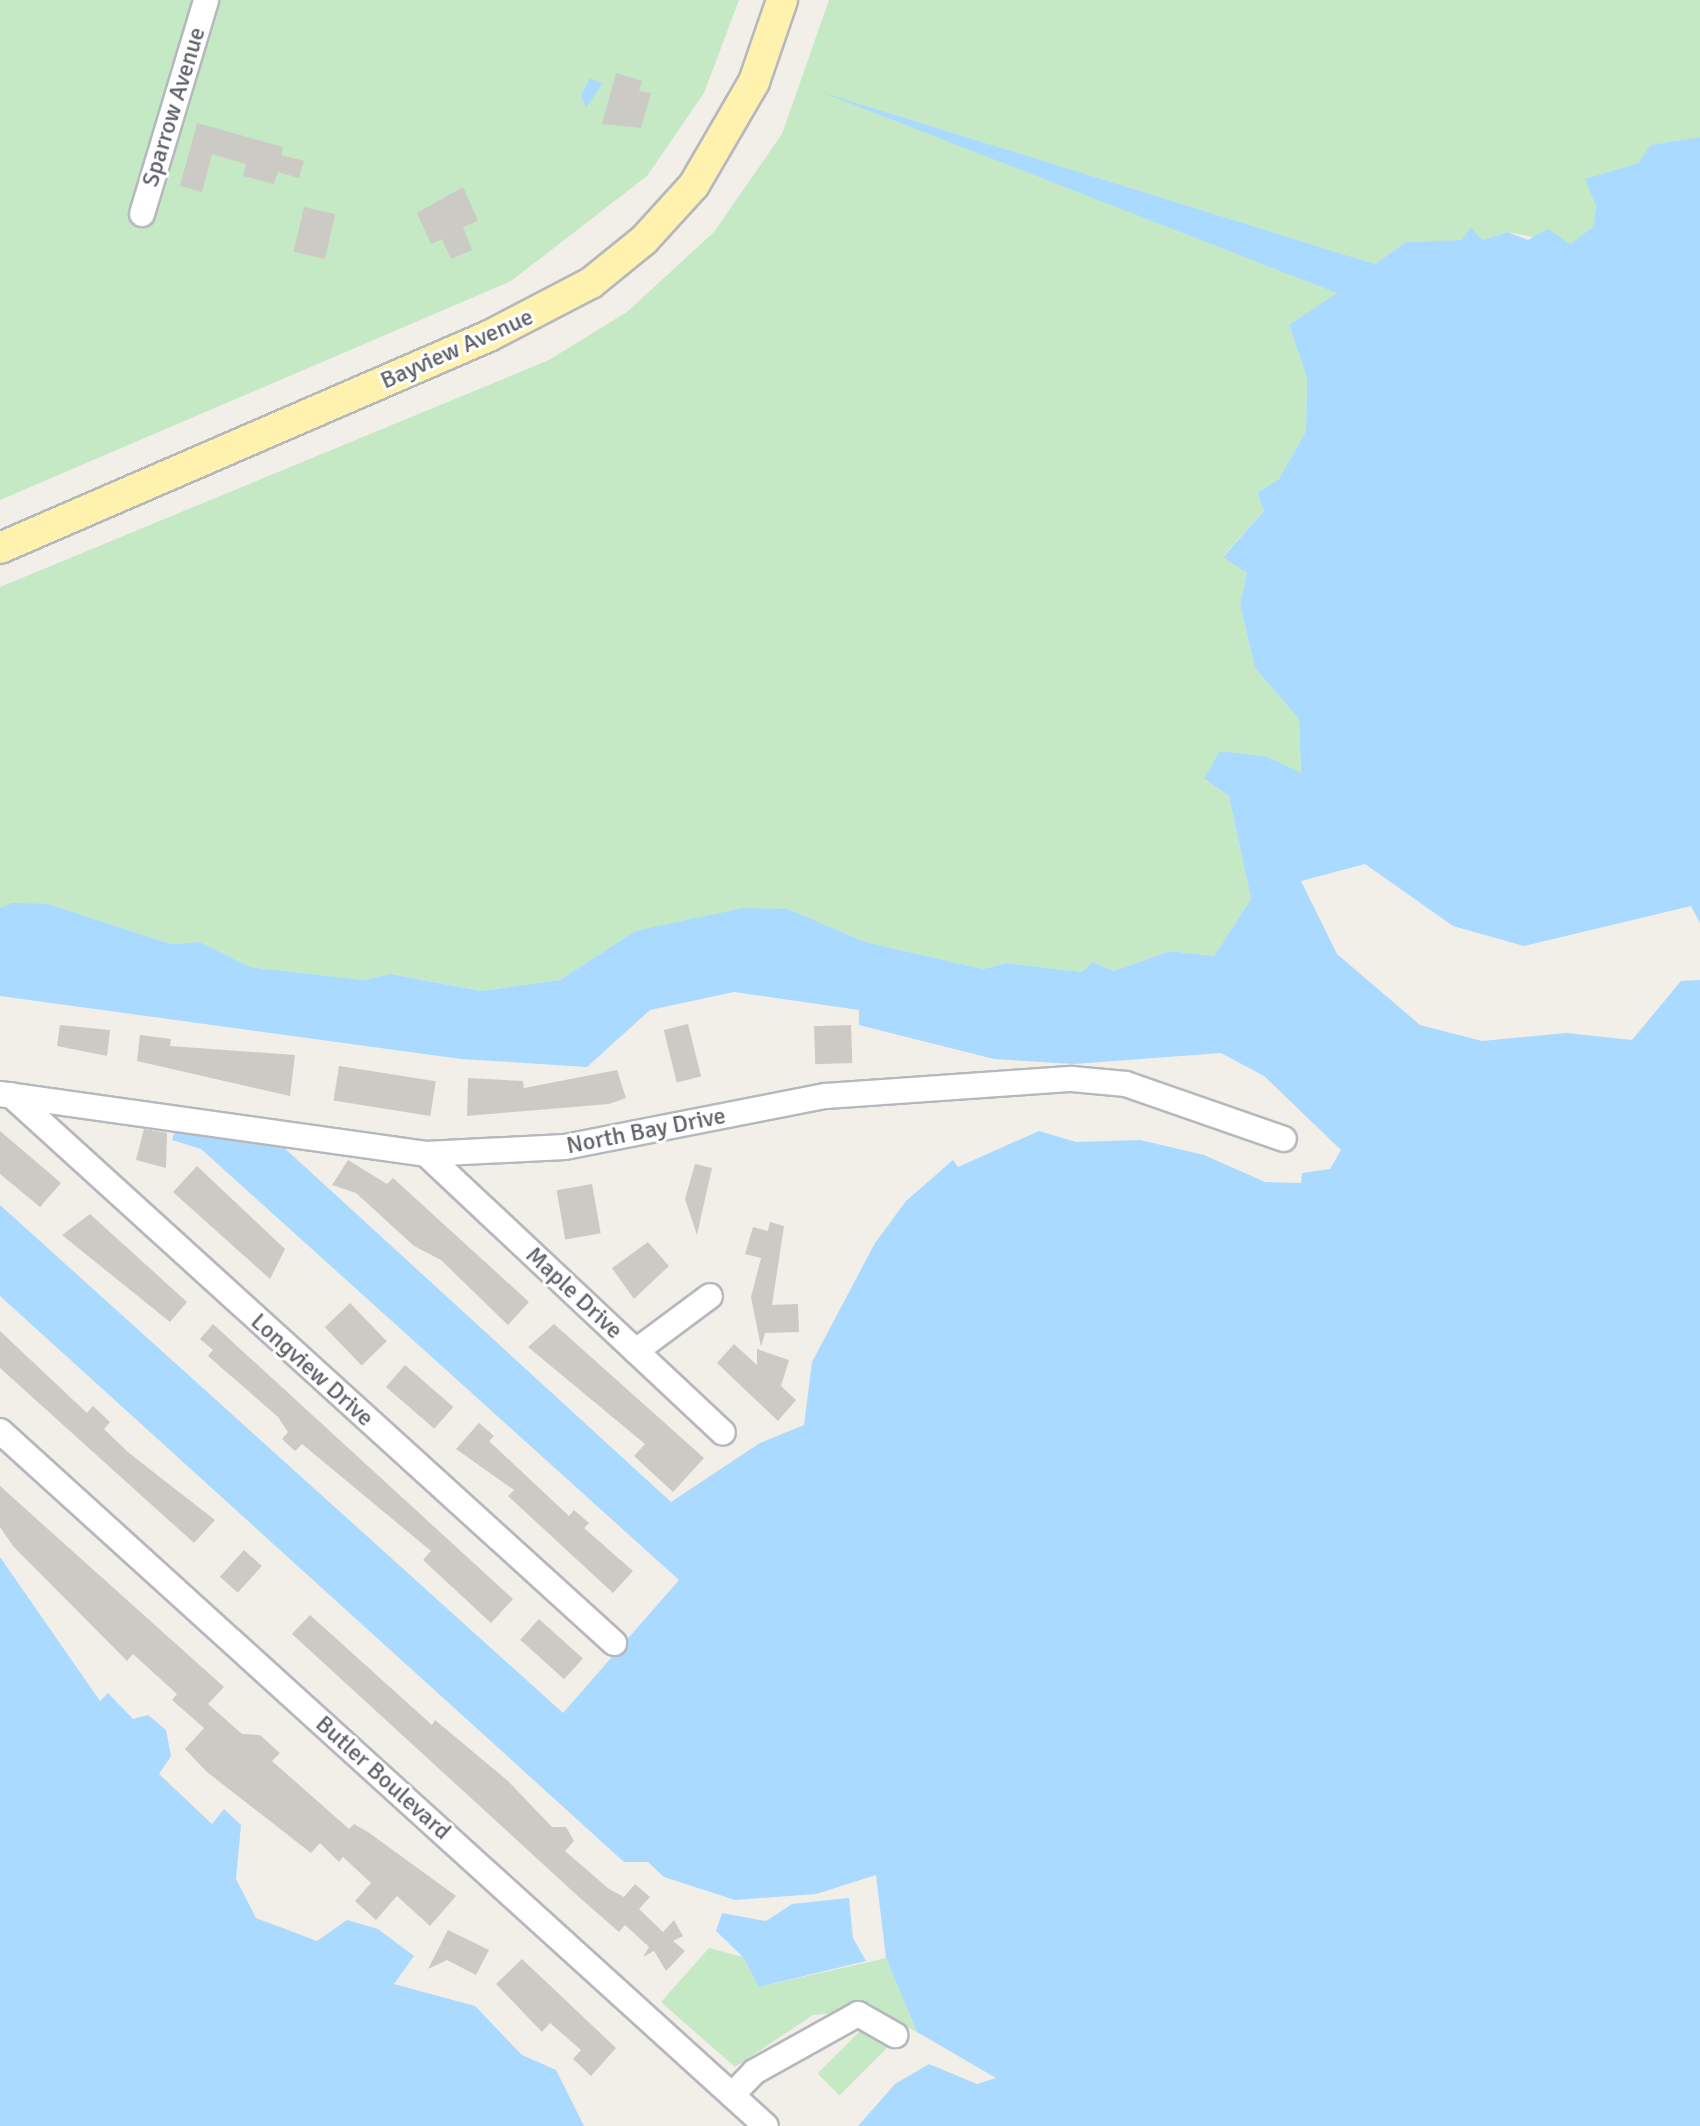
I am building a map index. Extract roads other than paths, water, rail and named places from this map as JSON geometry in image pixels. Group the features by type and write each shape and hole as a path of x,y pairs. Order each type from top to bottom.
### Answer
{"main road":[{"name":"Bayview Avenue","path":"0,548 489,336 591,283 644,240 694,185 754,82 782,0"}],"street":[{"name":"Sparrow Avenue","path":"142,214 206,0"},
{"name":"North Bay Drive","path":"6,1094 426,1154 565,1147 826,1096 1072,1079 1126,1084 1284,1139"},
{"name":"Longview Drive","path":"6,1094 614,1643"},
{"name":"Maple Drive","path":"426,1154 723,1433"},
{"path":"636,1351 710,1296"},
{"name":"Butler Boulevard","path":"0,1431 766,2126"},
{"path":"732,2095 754,2072 858,2014 895,2035"}],"water":[{"path":"590,78 602,84 586,108 581,95"},
{"path":"821,92 1375,264 1406,242 1462,240 1471,227 1482,240 1508,232 1528,240 1548,229 1570,244 1593,227 1596,206 1585,179 1638,163 1651,145 1700,137 1700,923 1691,906 1524,946 1453,926 1365,864 1301,881 1337,954 1420,1025 1482,1041 1566,1033 1632,1040 1681,981 1700,980 1700,2126 858,2126 895,2084 929,2064 977,2084 996,2078 917,2032 886,1958 876,1875 816,1894 735,1900 664,1877 648,1862 624,1862 0,1296 0,1205 563,1713 679,1580 201,1149 172,1140 176,1127 280,1144 671,1502 760,1443 804,1425 812,1362 875,1243 906,1201 953,1160 958,1167 1039,1131 1076,1142 1140,1140 1204,1155 1265,1182 1301,1183 1302,1173 1330,1169 1341,1150 1264,1076 1221,1053 1074,1064 994,1059 859,1025 859,1010 734,992 650,1010 587,1067 461,1059 0,996 0,908 12,903 48,904 171,944 200,942 250,967 363,980 391,974 481,991 560,980 635,931 744,908 788,909 865,942 983,969 1006,963 1082,972 1092,962 1114,971 1170,951 1214,956 1251,899 1229,796 1204,779 1220,751 1268,757 1301,773 1299,719 1255,668 1240,604 1247,573 1223,557 1264,511 1257,493 1279,479 1306,431 1307,378 1289,325 1337,293"},
{"path":"0,1557 100,1701 108,1693 133,1719 148,1715 166,1730 171,1756 159,1774 212,1824 224,1809 241,1825 236,1879 256,1918 317,1941 347,1920 378,1929 414,1956 394,1984 475,2006 522,2055 556,2070 584,2126 0,2126"},
{"path":"849,1898 853,1938 866,1961 759,1987 743,1957 716,1931 722,1913 766,1921 792,1904"}]}
